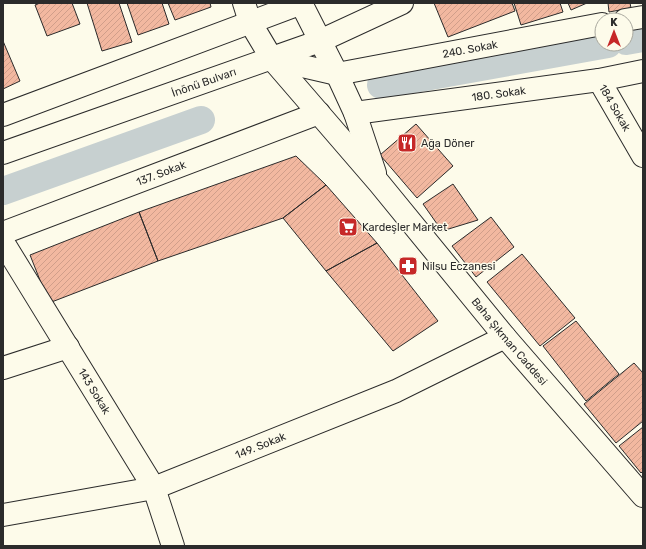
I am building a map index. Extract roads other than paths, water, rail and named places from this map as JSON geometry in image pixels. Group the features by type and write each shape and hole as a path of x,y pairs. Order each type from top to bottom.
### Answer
{"street":[{"name":"Baha Şıkman Caddesi","path":"302,3 355,113 379,183"},
{"path":"3,115 247,13 302,3"},
{"name":"İnönü Bulvarı","path":"3,153 320,41 402,3"},
{"name":"Baha Şıkman Caddesi","path":"247,13 272,59 379,183 505,337 639,485"},
{"name":"240. Sokak","path":"337,74 594,26"},
{"path":"272,59 337,74"},
{"name":"180. Sokak","path":"355,113 598,80 643,71"},
{"name":"184 Sokak","path":"598,80 643,156"},
{"name":"137. Sokak","path":"3,233 319,113"},
{"name":"143 Sokak","path":"3,242 154,488 173,546"},
{"name":"149. Sokak","path":"3,515 154,488 396,391 505,337"},
{"path":"3,368 68,347"}],"waterway":[{"path":"634,40 643,38"},
{"path":"381,85 594,47"},
{"path":"3,191 201,120"}],"place":[{"name":"Ağa Döner","path":"407,143"},
{"name":"Kardeşler Market","path":"348,227"},
{"name":"Nilsu Eczanesi","path":"408,266"}]}
